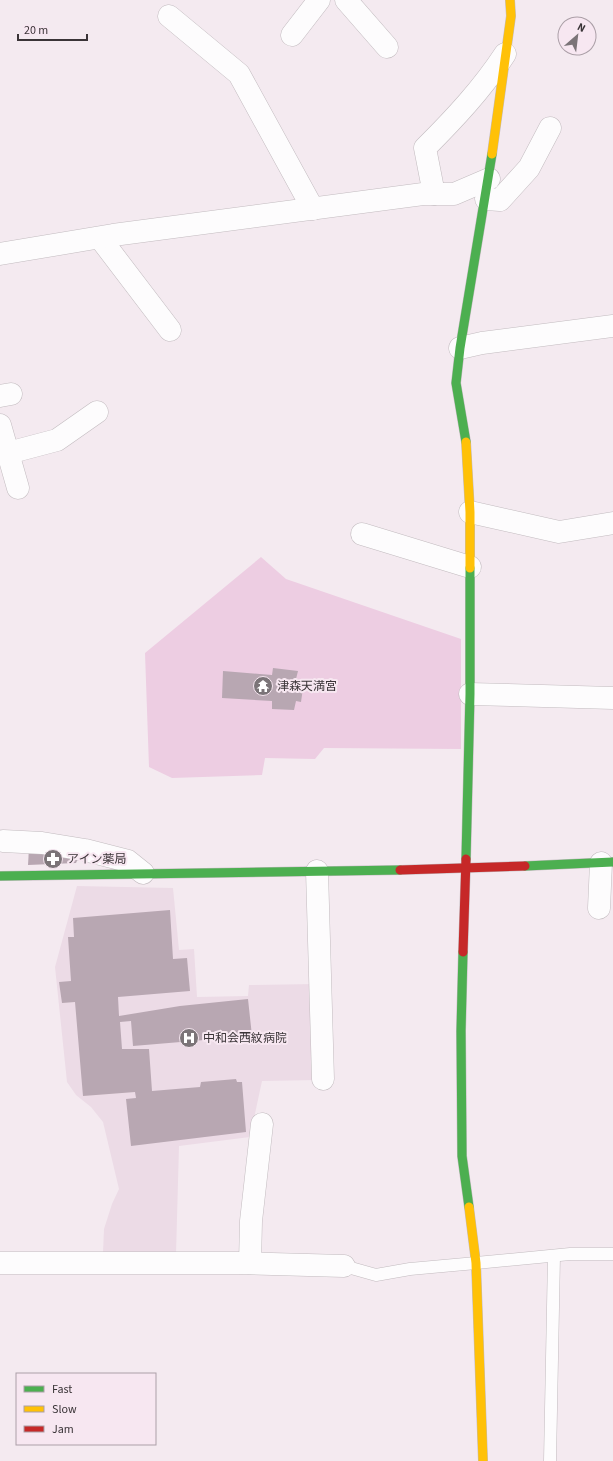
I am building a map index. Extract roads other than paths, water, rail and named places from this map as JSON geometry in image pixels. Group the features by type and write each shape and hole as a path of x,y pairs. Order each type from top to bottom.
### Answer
{"street":[{"path":"292,35 319,0"},
{"path":"346,0 386,47"},
{"path":"483,1461 476,1263 462,1156 461,1031 463,899 466,869 470,694 470,512 466,443 456,382 460,348 487,189 510,16 510,0"},
{"path":"170,16 239,74 313,209"},
{"path":"434,194 425,148 459,114 485,84 505,54"},
{"path":"0,254 100,238 434,194 454,194 487,189 500,200 529,168 550,128"},
{"path":"100,238 170,330"},
{"path":"460,348 482,343 613,326"},
{"path":"8,453 57,440 97,412"},
{"path":"0,425 18,488"},
{"path":"470,512 559,532 613,523"},
{"path":"362,534 470,567"},
{"path":"470,694 613,698"},
{"path":"3,841 42,843 85,850 128,861 143,873"},
{"path":"0,876 466,869 607,863 599,908"},
{"path":"317,871 323,1079"},
{"path":"250,1263 251,1221 262,1124"},
{"path":"0,1263 250,1263 344,1266"}],"lane":[{"path":"344,1266 376,1275 410,1269 554,1256 613,1254"},
{"path":"550,1461 554,1256"}],"place":[{"name":"津森天満宮","path":"263,686"},
{"name":"アイン薬局","path":"53,859"},
{"name":"中和会西紋病院","path":"189,1038"}]}
